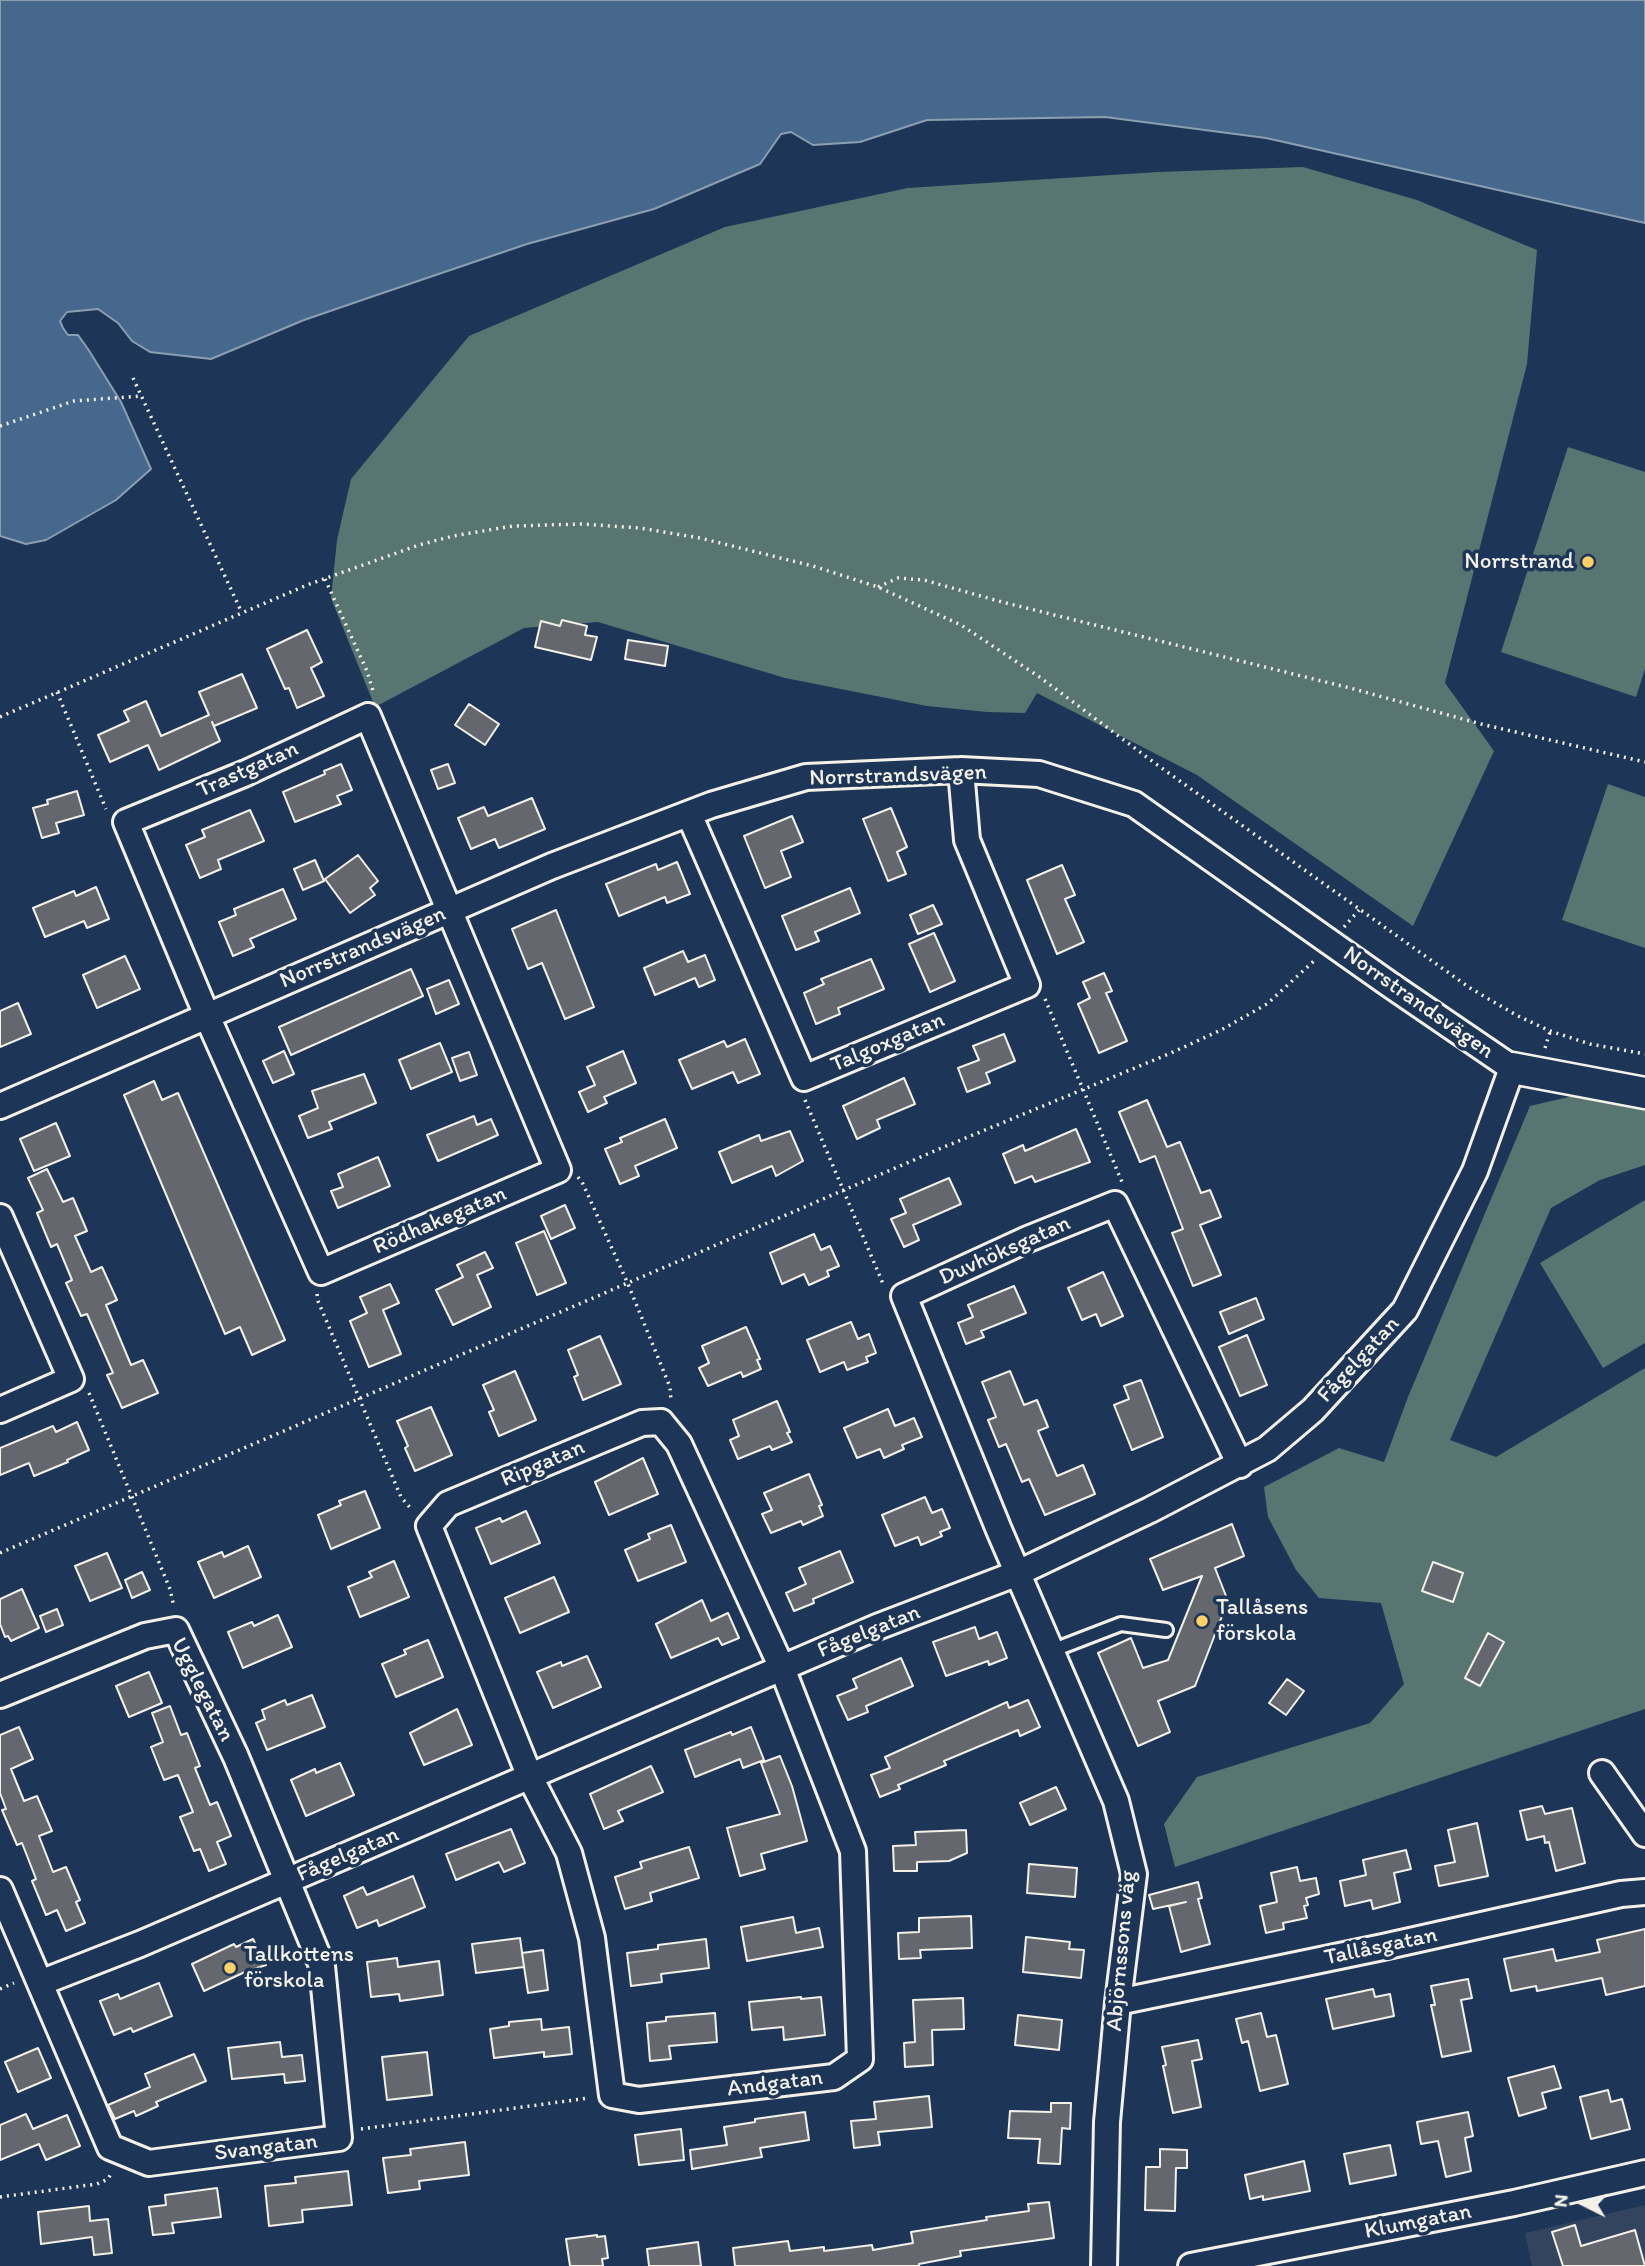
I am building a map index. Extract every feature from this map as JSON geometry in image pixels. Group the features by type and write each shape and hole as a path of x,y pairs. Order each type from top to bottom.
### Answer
{"street":[{"name":"Trastgatan","path":"126,822 246,773 368,716"},
{"path":"368,716 558,1170"},
{"path":"961,770 967,840 1027,985"},
{"name":"Norrstrandsvägen","path":"0,1106 552,866 689,814 806,777 961,770 1039,774 1134,804 1512,1068 1645,1093"},
{"name":"Talgoxgatan","path":"689,814 804,1078 1027,985"},
{"path":"126,822 207,1016 321,1272"},
{"name":"Fågelgatan","path":"40,1983 140,1944 877,1627 1018,1573 1240,1465 1267,1449 1313,1410 1405,1310 1475,1171 1512,1068"},
{"name":"Rödhakegatan","path":"321,1272 558,1170"},
{"path":"1115,1203 1240,1465"},
{"name":"Duvhöksgatan","path":"904,1296 1028,1239 1115,1203"},
{"path":"0,1217 71,1379 0,1410"},
{"path":"904,1296 1018,1573"},
{"path":"662,1422 679,1444 782,1668"},
{"name":"Ripgatan","path":"429,1526 448,1504 642,1423 662,1422"},
{"path":"429,1526 530,1777 569,1853 592,1938 612,2095"},
{"name":"Abjörnssons väg","path":"1018,1573 1116,1801 1134,1874 1107,2122 1104,2266"},
{"name":"Ugglegatan","path":"0,1695 145,1636 176,1630 236,1757 288,1881"},
{"name":"Andgatan","path":"612,2095 639,2100 834,2077 860,2059 853,1851 782,1668"},
{"path":"1602,1773 1645,1834"},
{"name":"Svangatan","path":"123,2152 149,2163 339,2138 322,1966 288,1881"},
{"path":"0,1890 110,2147 123,2152"},
{"name":"Tallåsgatan","path":"1118,2002 1621,1894 1645,1892"},
{"name":"Klumgatan","path":"1191,2266 1514,2203 1645,2173"}],"lane":[{"path":"1051,1651 1121,1624 1166,1630"}],"path":[{"path":"133,378 242,613"},
{"path":"0,426 74,401 141,396"},
{"path":"0,717 325,578 453,536 513,526 582,524 640,528 700,538 813,566 878,587 942,615 1009,656 1470,988 1550,1031 1590,1044 1645,1054"},
{"path":"325,578 373,686 373,704 368,716"},
{"path":"878,587 898,578 924,580 1481,724 1645,762"},
{"path":"57,692 103,805 109,813 126,822"},
{"path":"0,1553 1083,1088 1171,1053 1255,1012 1292,983 1359,910"},
{"path":"1027,985 1043,993 1123,1185 1115,1203"},
{"path":"804,1078 804,1097 885,1288 904,1296"},
{"path":"558,1170 574,1174 583,1184 628,1284 670,1387 671,1405 662,1422"},
{"path":"321,1272 318,1301 401,1497 429,1526"},
{"path":"71,1379 85,1386 90,1394 170,1589 176,1630"},
{"path":"339,2138 371,2126 612,2095"},
{"path":"0,2197 102,2182 108,2179 123,2152"}],"shaded area":[{"path":"0,0 1645,0 1645,223 1266,138 1105,117 927,120 860,142 813,145 791,132 781,134 760,164 654,209 527,244 304,320 211,359 150,352 132,341 118,323 98,309 67,312 60,321 63,328 68,335 78,335 88,349 121,402 151,469 116,500 46,540 26,544 0,536"},
{"path":"1645,2205 1645,2266 1532,2266 1525,2233"}],"green space":[{"path":"1303,167 1417,200 1537,250 1527,364 1445,683 1494,751 1413,926 1197,775 1037,693 1025,713 927,706 785,678 598,622 524,628 375,707 331,598 337,540 351,479 469,336 725,227 908,188 1158,172"},
{"name":"Norrstrand","path":"1568,447 1645,472 1645,669 1636,697 1501,652"},
{"path":"1608,784 1645,797 1645,948 1562,920"},
{"path":"1577,1095 1645,1105 1645,1165 1600,1180 1551,1208 1450,1440 1496,1457 1645,1368 1645,1709 1175,1867 1164,1824 1197,1777 1370,1723 1404,1684 1381,1603 1319,1598 1296,1570 1268,1517 1264,1487 1339,1448 1384,1462 1408,1397 1530,1106"},
{"path":"1645,1200 1645,1343 1603,1368 1540,1263"}],"building":[{"path":"562,620 587,626 585,635 597,637 591,660 535,647 541,621 560,626"},
{"path":"307,630 322,662 311,668 324,696 297,708 267,649"},
{"path":"628,640 668,646 665,666 625,659"},
{"path":"242,674 257,708 214,726 212,722 220,741 159,770 148,745 110,762 98,735 129,721 124,711 146,701 161,736 209,715 199,692"},
{"path":"469,704 499,724 485,745 455,725"},
{"path":"341,764 352,790 337,796 341,804 295,822 283,792"},
{"path":"448,764 455,783 438,789 431,770"},
{"path":"77,791 84,815 56,823 59,833 42,838 33,808 48,804 47,800"},
{"path":"532,798 545,829 499,848 495,839 471,849 458,818 484,807 488,816"},
{"path":"891,808 907,847 897,852 906,874 888,881 863,819"},
{"path":"250,810 264,841 218,860 221,869 200,878 186,845 205,837 202,830"},
{"path":"792,816 803,842 781,851 791,877 765,888 744,836"},
{"path":"358,855 378,881 370,888 375,895 350,913 325,879"},
{"path":"315,860 324,881 303,890 294,869"},
{"path":"677,862 690,894 667,903 665,897 619,916 606,884 656,864 658,870"},
{"path":"1062,865 1075,895 1065,899 1084,942 1057,954 1027,880"},
{"path":"96,887 109,919 87,928 84,921 45,937 33,908 74,891 76,896"},
{"path":"850,888 860,913 815,932 819,941 796,950 782,916"},
{"path":"283,889 296,919 250,939 254,947 233,956 219,922 236,915 234,909"},
{"path":"933,905 942,924 918,934 910,915"},
{"path":"556,910 594,1007 565,1019 542,963 528,969 512,929"},
{"path":"934,933 955,981 930,992 909,944"},
{"path":"683,951 688,962 705,955 715,980 699,987 695,978 655,995 644,968"},
{"path":"125,956 140,989 97,1008 83,975"},
{"path":"871,959 884,989 838,1008 840,1014 816,1024 804,993 824,984 821,979"},
{"path":"411,969 423,996 291,1055 279,1027"},
{"path":"1104,973 1112,991 1106,993 1127,1041 1099,1053 1078,1004 1090,998 1083,982"},
{"path":"449,980 459,1004 436,1014 427,989"},
{"path":"18,1003 31,1034 0,1047 0,1011"},
{"path":"1004,1034 1015,1061 986,1073 990,1083 967,1092 958,1068 979,1060 973,1046"},
{"path":"745,1039 760,1074 738,1083 733,1072 692,1089 679,1060 724,1041 727,1047"},
{"path":"440,1043 452,1072 411,1089 399,1060"},
{"path":"284,1051 294,1074 273,1083 263,1061"},
{"path":"623,1051 636,1083 604,1097 607,1103 588,1112 579,1092 595,1085 587,1067"},
{"path":"469,1052 477,1075 460,1081 452,1058"},
{"path":"364,1074 376,1103 329,1122 332,1129 308,1138 299,1116 318,1108 312,1091"},
{"path":"904,1078 915,1104 877,1120 880,1128 857,1139 843,1106"},
{"path":"154,1081 162,1100 178,1093 285,1340 252,1355 240,1327 225,1334 124,1095"},
{"path":"1147,1100 1167,1147 1180,1142 1201,1193 1210,1190 1221,1217 1200,1225 1221,1275 1193,1286 1172,1233 1183,1229 1155,1156 1140,1162 1119,1112"},
{"path":"474,1116 477,1125 491,1119 498,1135 438,1161 427,1135"},
{"path":"665,1119 677,1148 635,1166 639,1176 620,1184 605,1149 622,1142 620,1138"},
{"path":"56,1123 70,1156 34,1171 20,1139"},
{"path":"1076,1129 1090,1162 1035,1182 1032,1176 1015,1183 1003,1154 1023,1145 1025,1151"},
{"path":"790,1131 803,1161 776,1176 772,1166 732,1183 719,1152 759,1135 761,1141"},
{"path":"378,1157 390,1186 338,1208 331,1191 343,1187 338,1174"},
{"path":"47,1169 63,1202 73,1198 87,1231 75,1236 91,1272 102,1267 117,1300 106,1305 131,1365 143,1360 158,1393 122,1408 107,1375 113,1373 87,1314 81,1316 66,1283 72,1280 57,1244 51,1247 37,1213 43,1210 28,1178"},
{"path":"949,1178 961,1204 913,1225 919,1240 904,1247 891,1219 906,1213 900,1199"},
{"path":"565,1205 575,1228 551,1239 541,1216"},
{"path":"544,1231 566,1283 537,1295 516,1243"},
{"path":"814,1234 821,1250 830,1246 839,1266 827,1271 829,1276 809,1285 804,1274 782,1284 770,1253"},
{"path":"485,1252 493,1268 477,1275 491,1307 453,1325 436,1290 463,1277 457,1265"},
{"path":"1103,1272 1123,1316 1101,1326 1096,1314 1082,1320 1068,1288"},
{"path":"390,1284 399,1303 383,1310 401,1354 369,1367 350,1321 367,1313 360,1297"},
{"path":"1014,1286 1026,1313 981,1331 984,1337 966,1344 958,1323 973,1317 968,1305"},
{"path":"1256,1298 1264,1319 1229,1334 1220,1312"},
{"path":"851,1322 858,1339 869,1334 876,1353 866,1357 868,1362 847,1370 844,1362 820,1372 807,1340"},
{"path":"746,1327 760,1359 757,1360 761,1369 743,1377 741,1372 708,1386 699,1368 709,1363 702,1346"},
{"path":"1247,1335 1267,1385 1240,1396 1219,1347"},
{"path":"600,1336 621,1384 583,1400 574,1377 578,1375 568,1350"},
{"path":"515,1371 536,1420 499,1436 489,1412 494,1410 483,1385"},
{"path":"1010,1371 1024,1405 1037,1400 1048,1427 1038,1431 1057,1476 1083,1465 1095,1494 1045,1515 1029,1479 1022,1482 1006,1444 999,1447 988,1420 996,1417 982,1382"},
{"path":"1141,1380 1163,1437 1132,1450 1114,1405 1129,1399 1124,1386"},
{"path":"777,1401 792,1442 772,1450 770,1446 738,1459 730,1440 739,1436 733,1420"},
{"path":"431,1407 452,1455 415,1471 397,1421"},
{"path":"888,1409 895,1426 914,1418 922,1437 902,1445 904,1449 884,1458 880,1449 857,1458 844,1428"},
{"path":"77,1422 89,1450 34,1476 29,1463 0,1475 0,1448 53,1426 56,1432"},
{"path":"643,1458 658,1494 609,1515 595,1482"},
{"path":"809,1474 822,1505 819,1506 823,1516 803,1525 801,1521 771,1533 762,1514 772,1510 764,1493"},
{"path":"365,1491 380,1528 331,1549 318,1515 341,1505 339,1501"},
{"path":"925,1497 932,1513 942,1509 950,1528 940,1532 942,1536 921,1545 918,1537 895,1546 882,1515"},
{"path":"526,1511 540,1543 491,1564 476,1528 500,1518 502,1522"},
{"name":"Tallåsens förskola","path":"1232,1524 1244,1556 1215,1568 1228,1601 1195,1686 1158,1701 1170,1732 1138,1746 1098,1653 1131,1638 1143,1668 1168,1660 1202,1576 1163,1590 1150,1559"},
{"path":"671,1525 686,1562 638,1581 625,1550 650,1539 648,1534"},
{"path":"248,1546 261,1577 214,1598 198,1562 222,1552 224,1557"},
{"path":"840,1551 853,1582 813,1599 814,1603 794,1611 786,1593 806,1584 799,1568"},
{"path":"107,1553 122,1588 90,1601 75,1566"},
{"path":"394,1561 409,1597 360,1617 348,1587 372,1577 369,1572"},
{"path":"1433,1562 1463,1573 1453,1602 1422,1591"},
{"path":"142,1572 150,1590 132,1598 125,1580"},
{"path":"554,1577 569,1612 520,1633 505,1598"},
{"path":"22,1589 39,1628 11,1641 8,1636 5,1637 0,1624 0,1599"},
{"path":"702,1600 711,1621 728,1613 739,1638 722,1645 718,1638 671,1658 656,1624"},
{"path":"57,1609 63,1625 46,1632 40,1616"},
{"path":"278,1615 292,1647 243,1668 228,1632 252,1622 254,1626"},
{"path":"975,1627 979,1639 997,1632 1007,1658 989,1665 988,1661 946,1676 933,1642"},
{"path":"1488,1633 1504,1642 1480,1686 1465,1678"},
{"path":"428,1640 443,1677 396,1697 382,1664 406,1654 404,1650"},
{"path":"587,1656 601,1687 553,1708 537,1672 561,1662 562,1666"},
{"path":"901,1658 913,1686 866,1706 868,1712 848,1720 837,1696 857,1688 853,1679"},
{"path":"149,1672 162,1703 129,1717 116,1686"},
{"path":"1287,1679 1304,1691 1286,1715 1269,1703"},
{"path":"312,1695 325,1727 267,1750 256,1723 265,1719 262,1710 285,1700 287,1705"},
{"path":"1028,1700 1040,1727 1020,1736 1018,1730 944,1761 946,1765 898,1785 900,1789 880,1797 871,1775 890,1768 885,1757 1007,1702 1009,1708"},
{"path":"170,1706 181,1735 187,1733 200,1766 195,1768 210,1805 217,1802 231,1836 217,1842 226,1864 209,1871 200,1849 194,1851 180,1817 193,1812 178,1775 164,1780 151,1747 163,1742 152,1713"},
{"path":"457,1709 472,1745 424,1765 410,1733"},
{"path":"19,1727 33,1759 11,1769 24,1801 37,1796 52,1831 39,1836 53,1872 66,1867 80,1900 76,1902 85,1923 66,1931 57,1910 46,1915 32,1881 36,1879 22,1843 17,1845 2,1810 6,1809 0,1793 0,1735"},
{"path":"751,1727 764,1760 743,1768 740,1759 695,1777 685,1750"},
{"path":"780,1756 792,1786 807,1841 761,1854 765,1869 740,1876 727,1828 780,1814 761,1763"},
{"path":"340,1763 354,1795 306,1816 291,1780 315,1769 316,1773"},
{"path":"651,1766 663,1792 618,1811 623,1821 604,1829 590,1794"},
{"path":"1056,1787 1066,1809 1030,1825 1020,1803"},
{"path":"1542,1806 1545,1814 1572,1808 1585,1863 1556,1871 1549,1842 1545,1843 1544,1836 1527,1840 1520,1811"},
{"path":"1477,1823 1488,1876 1439,1886 1435,1866 1455,1862 1448,1830"},
{"path":"511,1829 525,1863 504,1872 499,1862 456,1880 446,1854"},
{"path":"966,1830 967,1853 949,1861 917,1862 917,1871 894,1871 893,1846 916,1845 915,1832"},
{"path":"689,1847 699,1878 650,1893 652,1901 625,1909 615,1877 642,1868 640,1862"},
{"path":"1406,1850 1411,1869 1394,1873 1400,1902 1373,1909 1371,1900 1345,1906 1340,1881 1366,1875 1363,1860"},
{"path":"1029,1864 1077,1868 1075,1897 1027,1893"},
{"path":"1297,1867 1300,1881 1316,1878 1319,1894 1306,1898 1308,1905 1304,1906 1307,1918 1283,1923 1284,1929 1266,1933 1260,1906 1277,1902 1271,1873"},
{"path":"413,1876 425,1907 379,1926 377,1920 357,1928 344,1896 363,1887 367,1895"},
{"path":"1198,1882 1202,1898 1198,1899 1210,1944 1181,1952 1169,1906 1186,1902 1153,1909 1149,1895"},
{"path":"971,1916 972,1948 920,1950 921,1958 899,1959 898,1933 919,1932 919,1918"},
{"path":"793,1917 796,1933 819,1928 823,1947 747,1961 741,1927"},
{"path":"1645,1929 1645,1986 1606,1995 1602,1978 1537,1991 1536,1986 1511,1991 1504,1959 1553,1949 1556,1961 1600,1952 1597,1940"},
{"path":"1026,1937 1070,1942 1069,1949 1084,1950 1081,1978 1023,1972"},
{"path":"520,1938 524,1967 476,1973 472,1944"},
{"name":"Tallkottens förskola","path":"253,1939 266,1965 204,1991 192,1964 234,1944 236,1947"},
{"path":"706,1939 709,1968 661,1974 662,1982 631,1986 627,1953 658,1949 658,1945"},
{"path":"543,1950 548,1990 528,1993 522,1953"},
{"path":"397,1958 398,1967 439,1961 443,1995 400,2001 399,1994 371,1997 367,1962"},
{"path":"1468,1979 1472,1998 1461,2000 1471,2051 1442,2057 1431,2005 1435,2005 1431,1986"},
{"path":"159,1983 172,2016 133,2032 131,2028 114,2035 100,2001 118,1994 120,1999"},
{"path":"1373,1989 1375,1997 1390,1994 1394,2016 1333,2029 1326,1999"},
{"path":"821,1997 825,2035 784,2040 783,2027 752,2030 749,2002"},
{"path":"963,1998 964,2029 932,2030 933,2065 905,2067 904,2043 915,2042 913,2000"},
{"path":"715,2013 717,2042 669,2046 671,2059 650,2061 647,2023 666,2021 666,2017"},
{"path":"1261,2013 1267,2037 1276,2035 1288,2084 1260,2091 1248,2041 1242,2043 1236,2019"},
{"path":"1018,2015 1062,2020 1059,2050 1015,2045"},
{"path":"541,2019 542,2030 569,2027 572,2054 544,2057 544,2052 494,2058 490,2029 509,2026 509,2022"},
{"path":"1198,2040 1202,2059 1192,2061 1201,2107 1173,2113 1163,2066 1166,2065 1162,2047"},
{"path":"280,2042 282,2057 302,2055 305,2081 285,2083 284,2074 232,2079 228,2048"},
{"path":"38,2048 51,2078 18,2092 5,2062"},
{"path":"427,2052 432,2095 387,2100 382,2057"},
{"path":"194,2054 206,2081 156,2102 158,2106 136,2116 134,2111 115,2119 108,2105 150,2087 145,2074"},
{"path":"1554,2066 1561,2088 1542,2093 1546,2108 1519,2116 1508,2078"},
{"path":"1608,2090 1611,2102 1622,2099 1630,2129 1591,2139 1580,2097"},
{"path":"929,2096 932,2127 878,2132 880,2145 854,2148 851,2121 876,2119 874,2102"},
{"path":"1051,2103 1071,2103 1070,2129 1062,2128 1060,2164 1038,2163 1040,2139 1008,2138 1010,2111 1051,2112"},
{"path":"805,2112 809,2140 760,2148 762,2157 692,2169 690,2150 727,2145 724,2127 755,2122 755,2119"},
{"path":"1468,2112 1473,2136 1465,2138 1471,2171 1446,2177 1438,2141 1421,2144 1417,2122"},
{"path":"26,2114 33,2129 67,2115 80,2146 46,2160 39,2144 0,2160 0,2125"},
{"path":"681,2129 684,2160 639,2165 635,2135"},
{"path":"465,2142 469,2175 419,2181 420,2189 388,2193 383,2158 411,2155 410,2149"},
{"path":"1390,2145 1396,2175 1350,2184 1344,2154"},
{"path":"1160,2149 1187,2150 1187,2168 1176,2168 1175,2211 1145,2210 1146,2167 1160,2167"},
{"path":"1304,2161 1310,2191 1263,2200 1263,2196 1250,2199 1245,2175"},
{"path":"348,2171 352,2205 302,2210 303,2222 269,2226 265,2186 296,2183 295,2177"},
{"path":"217,2188 221,2217 172,2223 174,2233 153,2235 149,2207 166,2205 165,2195"},
{"path":"1049,2202 1054,2238 960,2251 961,2256 919,2266 735,2266 733,2248 788,2241 790,2251 824,2247 824,2251 872,2245 873,2250 913,2243 911,2232 1029,2211 1028,2204"},
{"path":"89,2206 90,2221 108,2219 112,2253 94,2255 92,2237 41,2244 38,2212"},
{"path":"1575,2225 1581,2246 1635,2230 1645,2266 1563,2266 1552,2232"},
{"path":"605,2236 608,2258 602,2259 603,2266 570,2266 566,2239"},
{"path":"698,2242 701,2266 649,2266 647,2249"}],"place":[{"name":"Norrstrand","path":"1588,562"},
{"name":"Tallåsens förskola","path":"1202,1621"},
{"name":"Tallkottens förskola","path":"230,1968"}]}
